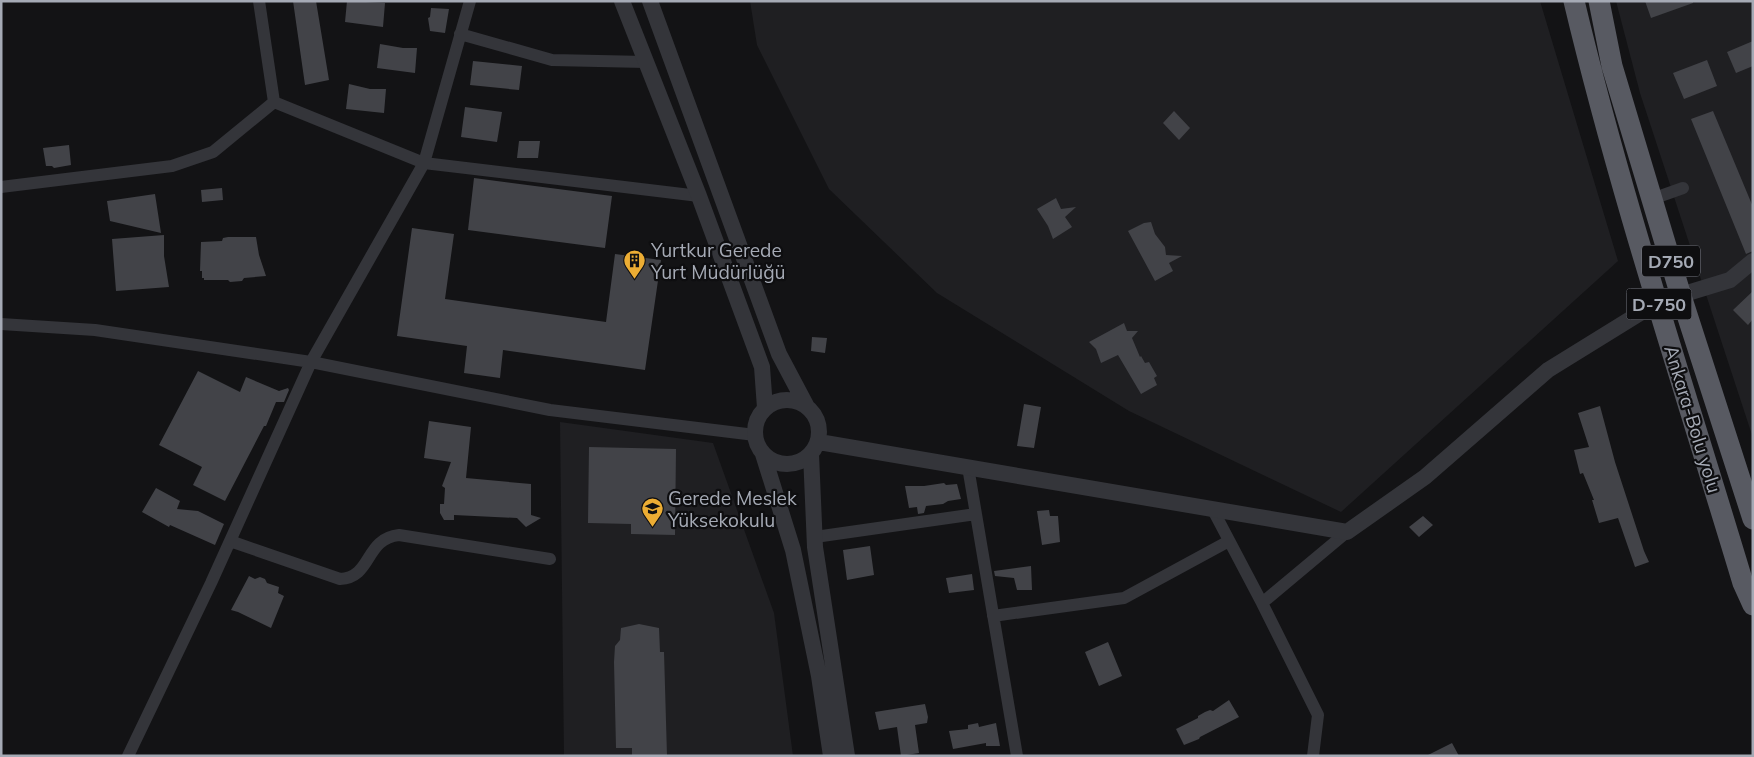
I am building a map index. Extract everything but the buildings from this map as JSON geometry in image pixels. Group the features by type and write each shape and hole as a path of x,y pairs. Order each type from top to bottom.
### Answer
{"highway":[{"name":"Ankara-Bolu yolu","path":"1574,1 1592,77 1658,302 1744,583 1753,605"},
{"name":"Ankara-Bolu yolu","path":"1599,1 1612,66 1681,296 1753,519"}],"street":[{"path":"259,1 274,102"},
{"path":"128,756 230,541 311,362 424,163 469,1"},
{"path":"622,1 699,196 762,367 765,408"},
{"path":"650,1 779,354 806,405 818,421 820,431 815,448 814,537 847,756"},
{"path":"460,34 552,60 646,62"},
{"path":"274,102 424,163 699,196"},
{"path":"1,186 172,166 213,152 274,102"},
{"path":"1652,199 1683,188"},
{"path":"1262,602 1346,532 1424,476 1548,370 1658,302 1730,280 1753,261"},
{"path":"1,324 95,330 311,362 550,410 755,434"},
{"path":"806,405 796,401 785,400 774,402 765,408 755,425 757,445 771,461 782,464 803,461 815,448"},
{"path":"815,448 968,467 1346,532"},
{"path":"763,454 793,550 819,676 831,756"},
{"path":"968,467 1017,756"},
{"path":"1213,510 1262,602 1318,715 1313,756"},
{"path":"814,537 976,514"},
{"path":"230,541 340,579 357,574 378,544 387,538 399,535 550,559"},
{"path":"993,616 1124,598 1229,541"}],"shaded area":[{"path":"750,1 1540,1 1618,261 1341,512 1129,411 937,293 829,189 757,45"},
{"path":"1616,1 1753,1 1753,438 1640,93"},
{"name":"Gerede Meslek Yüksekokulu","path":"560,422 713,443 774,613 793,756 564,756"}],"place":[{"name":"Yurtkur Gerede Yurt Müdürlüğü","path":"635,280"},
{"name":"Gerede Meslek Yüksekokulu","path":"652,528"}]}
